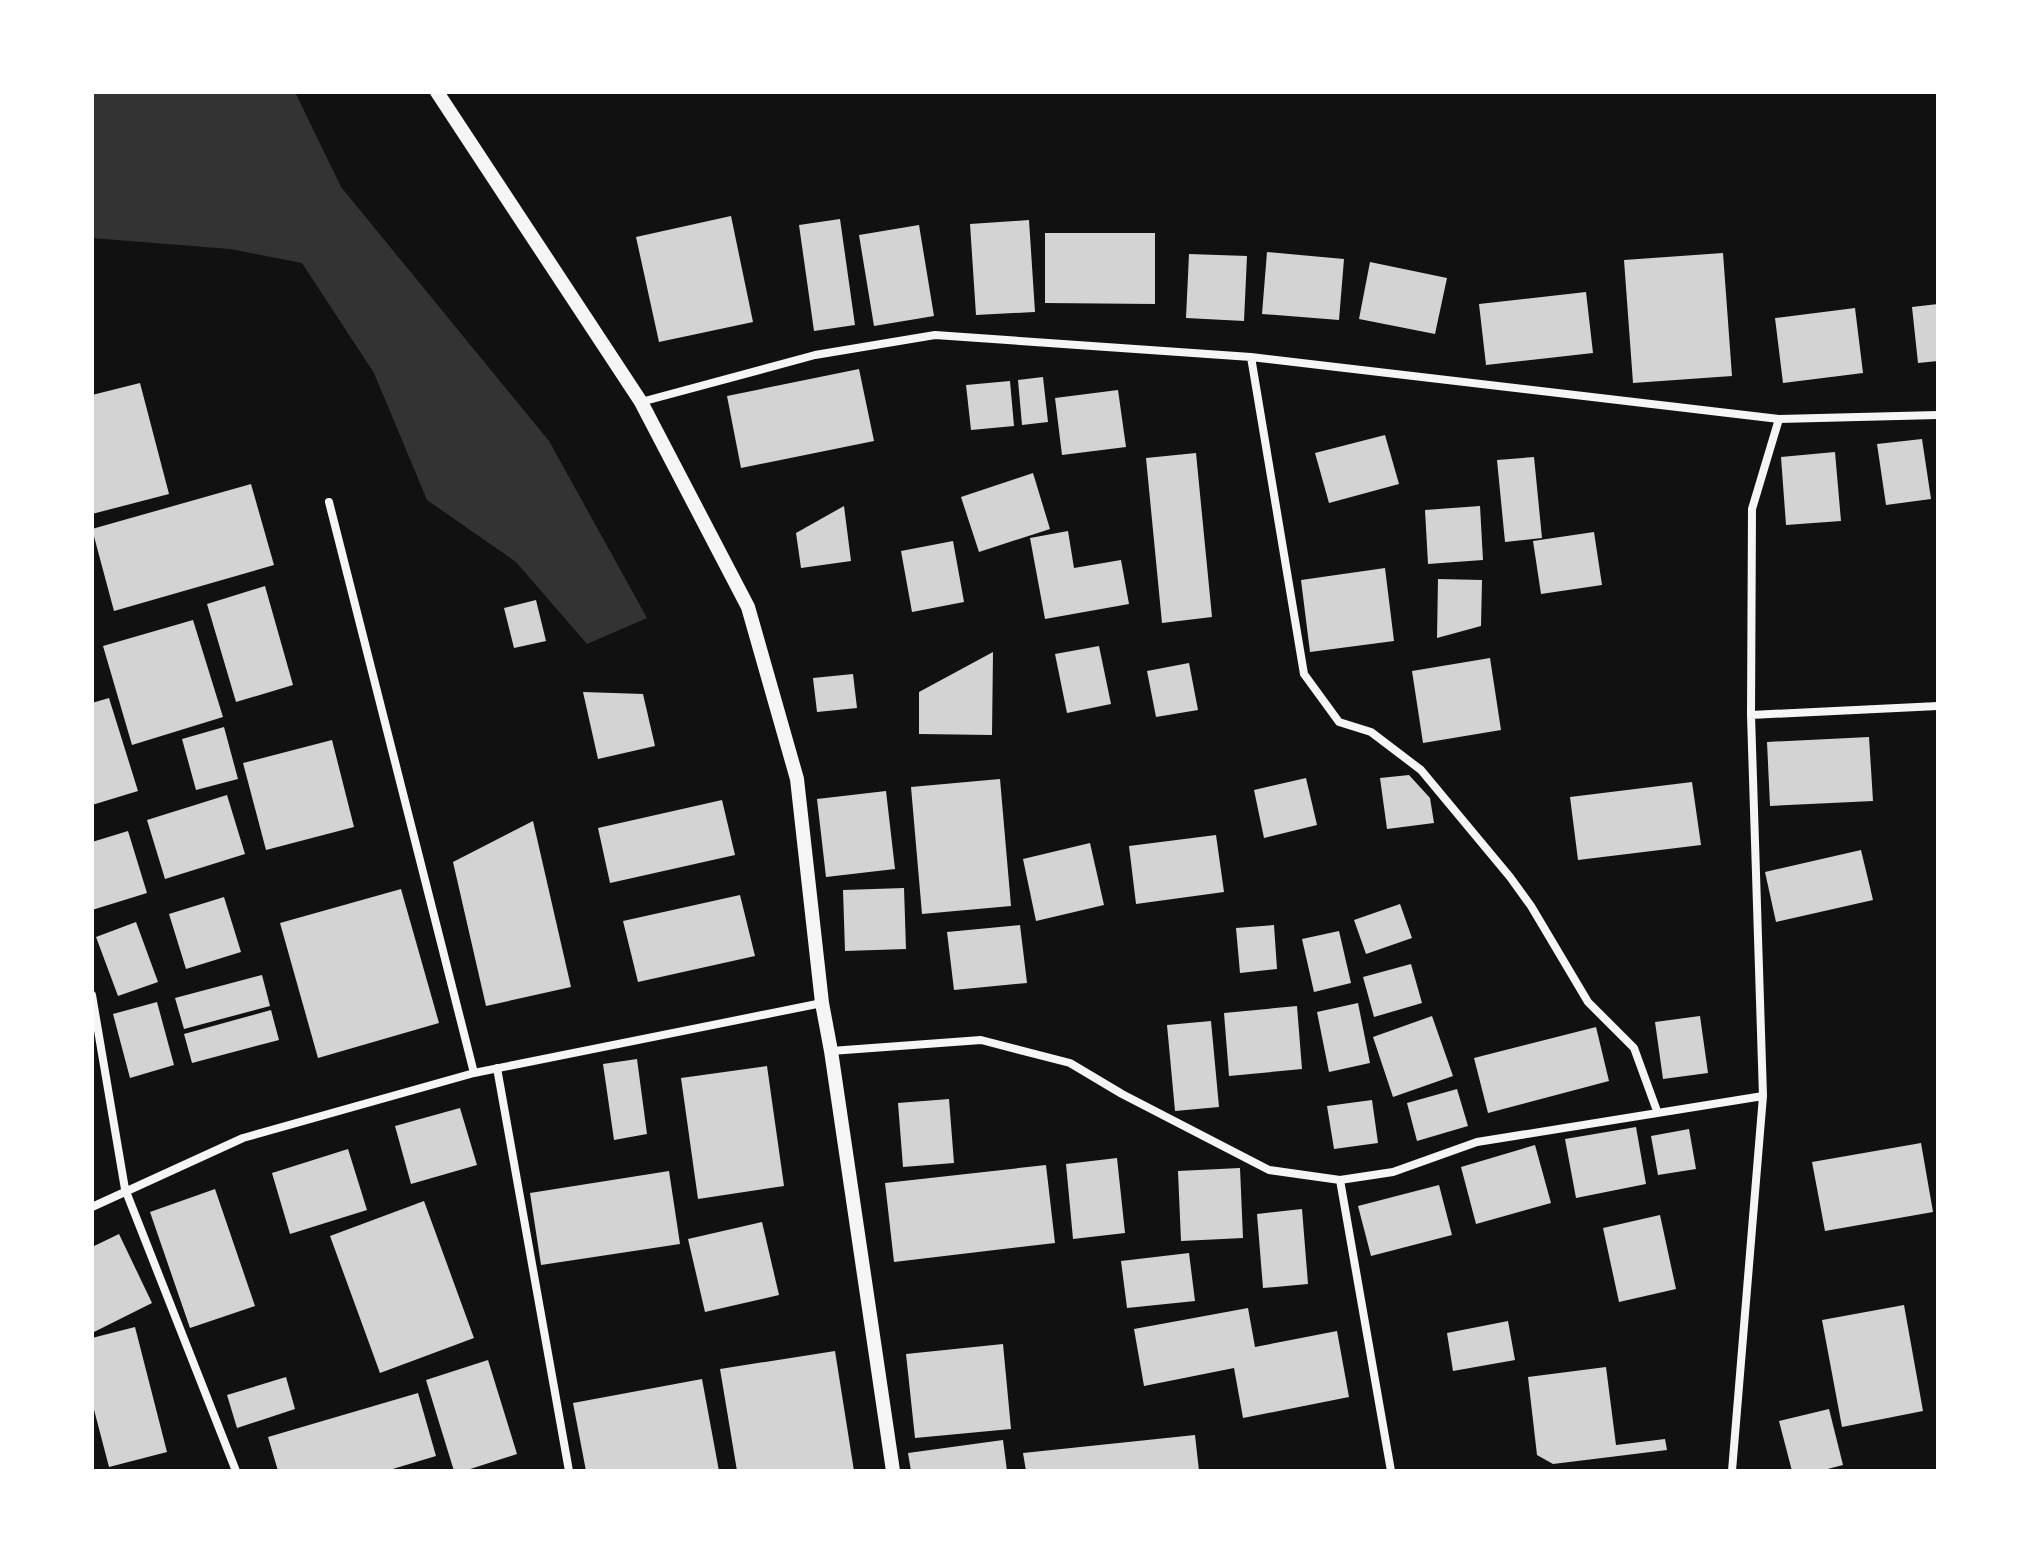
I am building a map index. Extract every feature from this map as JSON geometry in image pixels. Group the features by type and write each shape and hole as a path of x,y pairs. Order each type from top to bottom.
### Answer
{"street":[{"path":"437,92 641,402 748,607 797,779 822,1003 893,1471"},
{"path":"641,402 815,355 935,335 1251,357 1779,419 1938,415"},
{"path":"1251,357 1304,674 1339,722 1371,732 1421,770 1510,877 1588,1002 1634,1048 1657,1111"},
{"path":"1732,1471 1763,1096 1751,715 1752,509 1779,419"},
{"path":"329,502 474,1073"},
{"path":"1751,715 1938,706"},
{"path":"92,995 125,1189 236,1471"},
{"path":"92,1207 125,1189 243,1138 474,1073 822,1003"},
{"path":"831,1051 981,1040 1070,1063 1122,1094 1269,1170 1340,1180 1393,1172 1477,1142 1763,1096"},
{"path":"497,1068 569,1471"},
{"path":"1340,1180 1391,1471"}],"shaded area":[{"path":"92,92 295,92 341,187 549,441 647,618 587,644 516,562 427,500 374,373 302,263 230,249 92,238"}],"building":[{"path":"731,216 753,322 659,342 636,237"},
{"path":"840,219 855,325 814,331 799,225"},
{"path":"1029,220 1035,312 976,315 970,224"},
{"path":"919,225 934,316 874,326 859,235"},
{"path":"1045,233 1155,233 1155,304 1045,303"},
{"path":"1267,252 1344,259 1339,320 1262,314"},
{"path":"1723,253 1732,376 1633,383 1624,260"},
{"path":"1189,254 1247,256 1244,321 1186,318"},
{"path":"1370,262 1447,278 1435,334 1359,319"},
{"path":"1586,292 1593,353 1486,365 1479,304"},
{"path":"1938,304 1938,361 1918,363 1912,307"},
{"path":"1855,308 1863,373 1783,383 1775,318"},
{"path":"859,369 874,441 741,468 727,396"},
{"path":"1043,377 1048,422 1022,425 1018,380"},
{"path":"1010,381 1014,426 971,430 966,385"},
{"path":"140,383 169,494 92,514 92,395"},
{"path":"1118,390 1126,447 1062,455 1055,398"},
{"path":"1385,435 1399,484 1329,503 1315,453"},
{"path":"1922,439 1931,499 1886,505 1877,444"},
{"path":"1835,452 1841,521 1786,525 1781,457"},
{"path":"1196,453 1212,617 1162,623 1146,458"},
{"path":"1534,457 1542,538 1505,542 1497,460"},
{"path":"1033,473 1050,529 979,552 961,497"},
{"path":"251,484 274,565 114,611 92,529"},
{"path":"844,506 851,561 801,568 796,533"},
{"path":"1480,506 1483,560 1428,564 1425,510"},
{"path":"1068,531 1074,568 1121,560 1129,604 1045,619 1030,538"},
{"path":"1594,532 1602,585 1541,594 1533,541"},
{"path":"953,541 964,602 912,612 901,551"},
{"path":"1385,568 1394,641 1310,652 1301,580"},
{"path":"1438,579 1482,580 1481,626 1437,638"},
{"path":"265,586 293,685 236,702 207,604"},
{"path":"536,600 546,641 514,648 504,608"},
{"path":"193,620 223,717 132,745 103,646"},
{"path":"1099,646 1111,704 1067,713 1055,654"},
{"path":"993,652 992,735 919,734 919,692"},
{"path":"1490,658 1501,730 1423,743 1412,671"},
{"path":"1189,663 1198,710 1156,717 1147,671"},
{"path":"853,674 857,708 817,712 813,678"},
{"path":"583,692 643,694 655,746 598,759"},
{"path":"109,698 138,791 92,805 92,703"},
{"path":"224,727 238,779 196,790 182,739"},
{"path":"1869,737 1873,801 1770,806 1767,742"},
{"path":"332,740 354,827 266,850 243,763"},
{"path":"1409,775 1430,798 1434,823 1387,829 1380,778"},
{"path":"1306,778 1317,825 1264,838 1254,790"},
{"path":"1000,779 1011,906 922,914 911,787"},
{"path":"1692,782 1701,845 1578,860 1570,797"},
{"path":"886,791 895,869 826,877 817,799"},
{"path":"227,795 245,854 165,879 147,820"},
{"path":"722,800 735,855 610,883 598,828"},
{"path":"533,821 571,987 486,1006 453,862"},
{"path":"128,831 147,893 92,910 92,842"},
{"path":"1216,835 1224,892 1136,904 1129,846"},
{"path":"1090,843 1104,905 1036,921 1023,859"},
{"path":"1861,850 1873,900 1776,922 1765,872"},
{"path":"904,888 906,949 845,951 843,890"},
{"path":"401,889 439,1023 318,1058 280,923"},
{"path":"740,895 755,956 638,982 623,921"},
{"path":"224,897 241,952 186,969 169,914"},
{"path":"1400,904 1412,938 1366,954 1354,920"},
{"path":"136,922 158,982 118,996 96,937"},
{"path":"1020,925 1027,983 954,990 947,932"},
{"path":"1274,925 1277,969 1240,973 1236,928"},
{"path":"1339,931 1351,983 1314,992 1302,939"},
{"path":"1411,964 1422,1003 1374,1017 1363,977"},
{"path":"262,975 270,1006 184,1029 175,998"},
{"path":"157,1002 174,1065 130,1078 113,1014"},
{"path":"1358,1003 1370,1063 1329,1072 1317,1012"},
{"path":"1297,1006 1302,1069 1229,1076 1224,1013"},
{"path":"271,1010 279,1040 192,1063 184,1034"},
{"path":"1432,1016 1453,1076 1393,1097 1373,1037"},
{"path":"1700,1016 1708,1073 1663,1079 1655,1022"},
{"path":"1211,1021 1219,1107 1175,1111 1167,1025"},
{"path":"1596,1027 1609,1081 1488,1113 1474,1058"},
{"path":"637,1059 647,1134 614,1140 603,1064"},
{"path":"767,1066 784,1186 698,1199 681,1078"},
{"path":"1457,1089 1468,1126 1417,1141 1407,1103"},
{"path":"949,1099 954,1163 903,1167 898,1103"},
{"path":"1372,1100 1378,1143 1334,1149 1327,1106"},
{"path":"460,1108 477,1165 411,1184 395,1126"},
{"path":"1636,1127 1646,1184 1576,1198 1565,1139"},
{"path":"1689,1129 1696,1169 1658,1175 1651,1136"},
{"path":"1921,1143 1933,1212 1825,1231 1812,1162"},
{"path":"1535,1145 1551,1203 1476,1224 1461,1167"},
{"path":"348,1149 367,1210 290,1234 272,1173"},
{"path":"1117,1158 1125,1233 1073,1239 1066,1164"},
{"path":"1046,1165 1055,1243 894,1262 885,1183"},
{"path":"1240,1168 1243,1238 1181,1241 1178,1171"},
{"path":"669,1171 680,1244 541,1265 530,1193"},
{"path":"1439,1185 1452,1235 1371,1256 1358,1206"},
{"path":"215,1189 255,1306 190,1328 150,1212"},
{"path":"424,1201 474,1338 380,1373 330,1236"},
{"path":"1302,1209 1308,1284 1263,1288 1257,1214"},
{"path":"1660,1215 1676,1289 1619,1302 1603,1228"},
{"path":"762,1222 779,1295 705,1312 688,1239"},
{"path":"119,1234 152,1303 92,1333 92,1247"},
{"path":"1189,1253 1195,1301 1127,1308 1121,1261"},
{"path":"1904,1305 1923,1411 1842,1427 1822,1320"},
{"path":"1248,1308 1255,1347 1337,1331 1349,1397 1243,1418 1234,1368 1144,1386 1134,1329"},
{"path":"1508,1321 1515,1360 1453,1371 1447,1333"},
{"path":"135,1327 167,1452 109,1467 92,1402 92,1338"},
{"path":"1003,1344 1011,1429 915,1438 906,1354"},
{"path":"835,1351 854,1471 737,1471 720,1369"},
{"path":"488,1360 517,1454 464,1471 454,1471 426,1380"},
{"path":"1606,1367 1616,1445 1665,1439 1667,1450 1553,1464 1537,1455 1528,1377"},
{"path":"286,1377 295,1409 237,1428 227,1395"},
{"path":"702,1379 719,1471 586,1471 573,1403"},
{"path":"418,1393 436,1456 386,1471 278,1471 268,1437"},
{"path":"1829,1409 1843,1465 1820,1471 1792,1471 1779,1421"},
{"path":"1195,1435 1199,1471 1026,1471 1023,1453"},
{"path":"1003,1440 1007,1471 911,1471 908,1453"}]}
